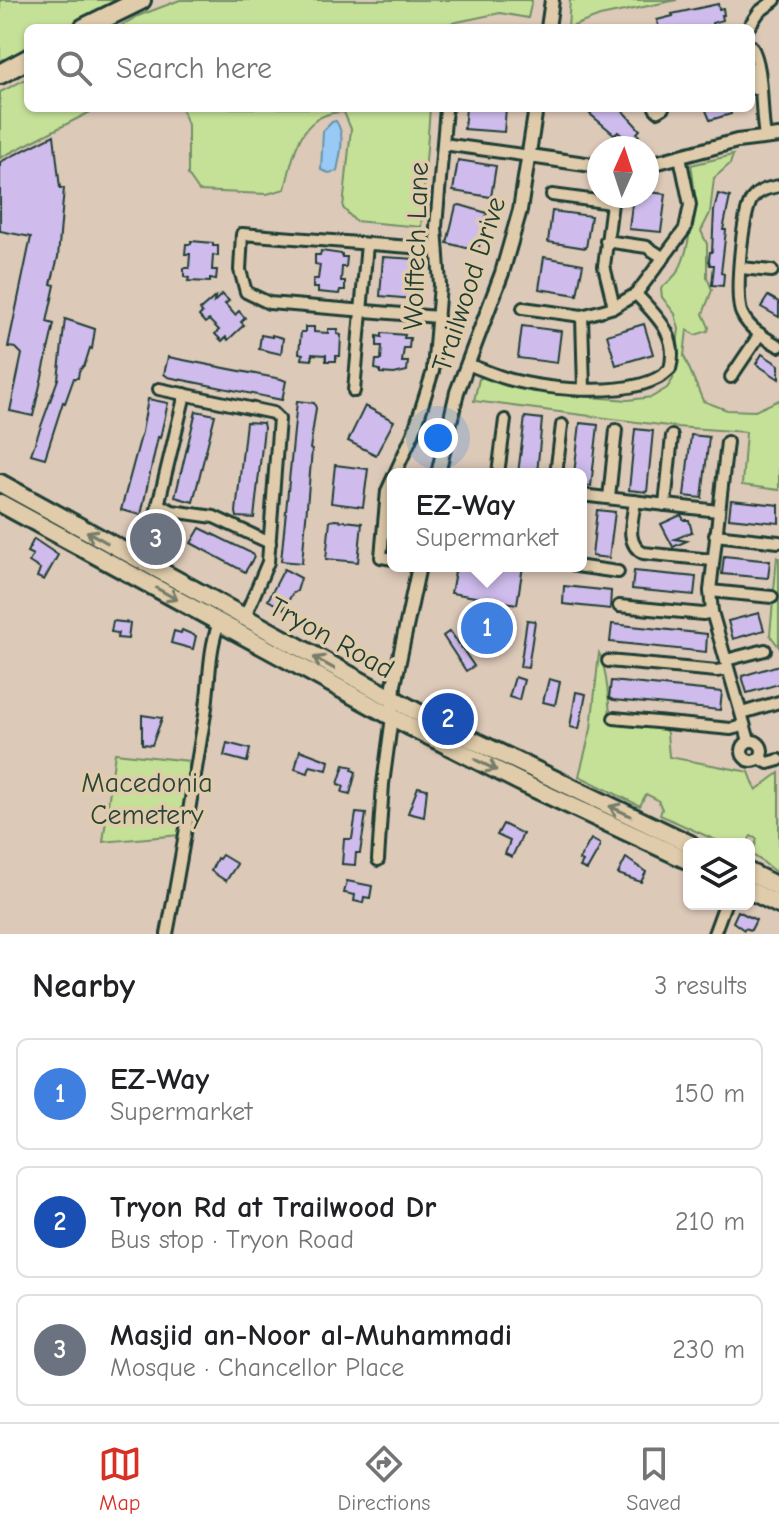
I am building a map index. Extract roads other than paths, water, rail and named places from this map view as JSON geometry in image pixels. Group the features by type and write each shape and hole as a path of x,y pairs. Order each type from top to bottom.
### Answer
{"highway":[{"path":"92,24 141,0"},
{"path":"0,74 24,61"}],"main road":[{"name":"Tryon Road","path":"0,483 244,619 520,782 683,858"},
{"path":"0,491 11,497 35,502"},
{"name":"Tryon Road","path":"0,503 219,623 393,708 683,841"},
{"path":"755,875 779,887"},
{"path":"755,893 779,905"}],"street":[{"path":"549,24 552,0"},
{"path":"752,24 759,12 775,0"},
{"path":"659,162 772,136 755,99 755,57"},
{"name":"Wolftech Lane","path":"397,468 413,434 433,371 440,285 436,249 446,112"},
{"name":"Trailwood Drive","path":"443,468 452,410 510,250 530,156 536,112"},
{"path":"443,144 587,164"},
{"path":"523,308 582,316 614,307 636,294 685,229 689,194 680,157"},
{"path":"779,186 760,191 750,201 745,215 738,303 741,313 760,334 779,346"},
{"path":"552,195 612,203 604,266 614,307"},
{"path":"436,249 242,234 240,270 246,292 269,303 438,317"},
{"path":"606,241 647,247 664,258"},
{"path":"354,391 367,244"},
{"path":"741,268 772,271"},
{"path":"467,364 527,383 615,391 663,376 670,369 671,339 666,327 636,294"},
{"path":"582,316 584,389"},
{"path":"731,377 760,334"},
{"path":"159,389 277,415 279,419 268,562 244,619"},
{"path":"155,518 185,394"},
{"path":"499,468 505,420"},
{"path":"557,468 562,425"},
{"path":"609,498 616,430"},
{"path":"665,505 672,436"},
{"path":"727,442 712,560 712,612 749,741 760,746 759,758 768,763 779,760"},
{"name":"Wolftech Lane","path":"387,491 381,557 387,558"},
{"path":"587,496 718,511"},
{"path":"635,501 631,541 634,548 643,553 712,560"},
{"path":"158,504 172,511 214,517 270,543"},
{"path":"715,535 779,542"},
{"path":"587,568 618,572"},
{"path":"378,860 383,784 393,708 418,572"},
{"path":"710,591 772,597"},
{"path":"619,606 703,614 712,612"},
{"path":"167,934 203,727 213,639 219,623"},
{"path":"608,661 717,671 727,664 765,650"},
{"path":"742,713 779,702"},
{"path":"614,718 731,729 743,726"},
{"path":"714,934 723,910"}],"water":[{"path":"336,121 341,132 341,152 337,171 329,173 321,170 323,131"}],"place":[{"name":"Masjid an-Noor al-Muhammadi","path":"156,539"},
{"name":"EZ-Way","path":"487,628"},
{"name":"Tryon Rd at Trailwood Dr","path":"448,719"}],"park label":[{"name":"Macedonia Cemetery","path":"147,798"}]}
